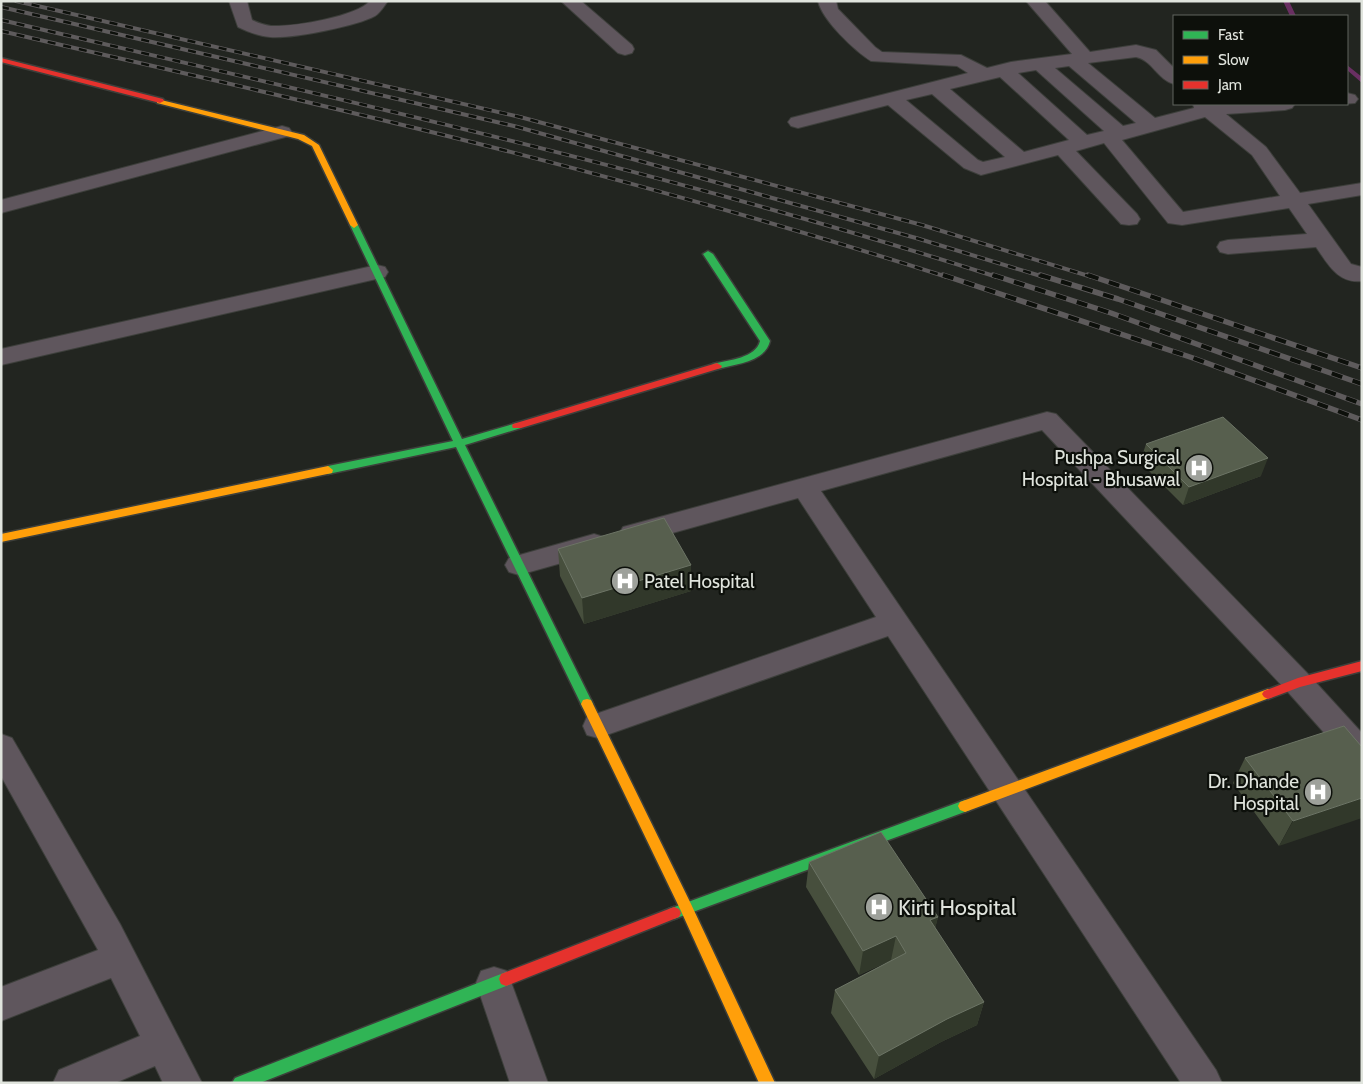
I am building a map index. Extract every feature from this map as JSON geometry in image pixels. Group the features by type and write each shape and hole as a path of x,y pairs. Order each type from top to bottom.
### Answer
{"street":[{"path":"233,2 244,23 252,29 280,32 362,15 371,12 379,1"},
{"path":"570,1 626,49"},
{"path":"827,1 829,10 868,51 878,57 961,61 985,75"},
{"path":"1035,1 1080,59 1151,125"},
{"path":"798,122 1004,70 1136,51 1146,52 1173,77"},
{"path":"5,63 301,136 315,146 686,908 767,1083"},
{"path":"1040,64 1114,135 1176,218 1182,219 1362,189"},
{"path":"1004,70 1083,142"},
{"path":"936,87 1020,159"},
{"path":"891,98 975,167 986,169 1061,147 1151,125 1204,107 1258,105"},
{"path":"1204,107 1259,150 1343,269 1355,275 1362,274"},
{"path":"1,207 282,132"},
{"path":"1061,147 1128,219"},
{"path":"1228,247 1322,240"},
{"path":"1,538 459,443 756,355 763,349 765,341 708,254"},
{"path":"1,357 377,272"},
{"path":"519,565 1047,420 1298,683 1362,754"},
{"path":"804,487 1203,1083"},
{"path":"598,726 894,622"},
{"path":"240,1083 686,908 1298,683 1362,666"},
{"path":"7,768 120,958 182,1083"},
{"path":"1,1004 120,958"},
{"path":"494,983 528,1083"},
{"path":"79,1081 163,1044"}],"building":[{"path":"1223,417 1268,458 1189,487 1146,444"},
{"path":"664,518 691,565 582,598 558,549"},
{"path":"1344,726 1362,747 1362,798 1293,821 1245,758"},
{"path":"881,832 938,917 930,920 984,1002 947,1019 879,1056 835,990 906,953 896,936 863,951 809,862"}],"waterway":[{"path":"1286,1 1292,15"},
{"path":"1348,68 1362,81"}],"railway":[{"path":"16,1 520,117 922,225 1092,277"},
{"path":"1,7 514,126 916,238 1044,277"},
{"path":"1,20 502,138 750,204 874,239 997,277"},
{"path":"1,31 378,119 559,164 781,226 947,277"},
{"path":"943,275 1193,358 1362,420"},
{"path":"993,275 1111,313 1362,404"},
{"path":"1040,275 1118,299 1362,384"},
{"path":"1088,275 1362,368"}],"traffic: fast":[{"path":"354,225 459,443 517,426"},
{"path":"708,254 765,341 763,349 756,355 717,366"},
{"path":"328,470 459,443 587,704"},
{"path":"674,913 965,806"},
{"path":"240,1083 506,979"}],"traffic: slow":[{"path":"160,101 301,137 315,145 354,225"},
{"path":"1,538 328,470"},
{"path":"965,806 1268,694"},
{"path":"587,704 686,908 767,1083"}],"traffic: jam":[{"path":"1,60 160,101"},
{"path":"517,426 717,366"},
{"path":"1268,694 1298,683 1362,666"},
{"path":"506,979 674,913"}],"place":[{"name":"Pushpa Surgical Hospital - Bhusawal","path":"1199,468"},
{"name":"Patel Hospital","path":"625,581"},
{"name":"Dr. Dhande Hospital","path":"1318,792"},
{"name":"Kirti Hospital","path":"879,907"}]}
